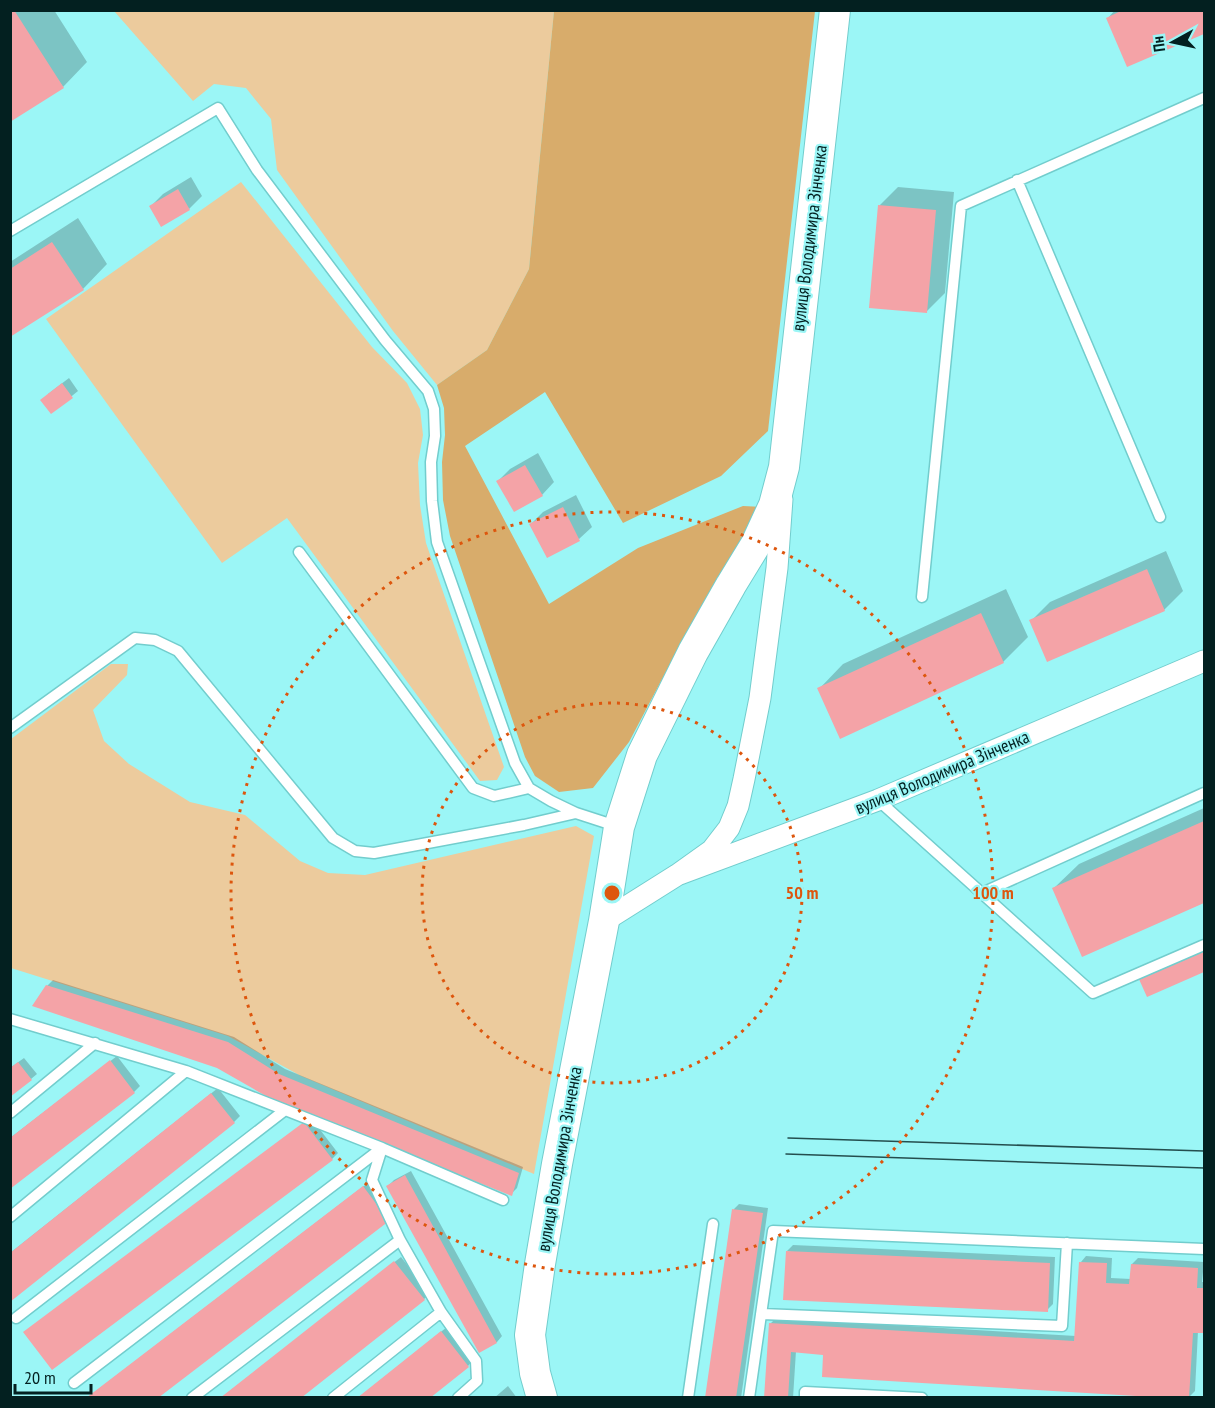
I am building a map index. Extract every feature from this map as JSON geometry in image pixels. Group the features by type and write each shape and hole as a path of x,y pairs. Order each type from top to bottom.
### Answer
{"main road":[{"name":"вулиця Володимира Зінченка","path":"542,1398 530,1335 557,1164 604,921 619,827 642,755 693,652 756,544 774,505 784,467 835,10"}],"street":[{"name":"вулиця Володимира Зінченка","path":"604,921 712,850 729,828 738,806 760,698 777,568 784,467"},
{"name":"вулиця Володимира Зінченка","path":"677,875 878,800 1204,661"}],"lane":[{"path":"922,597 961,206 1204,98"},
{"path":"10,231 218,108 257,170 385,340 428,391 434,409 435,436 431,462 432,501 437,542 515,763 529,788 576,813 619,827"},
{"path":"1017,180 1160,517"},
{"path":"299,552 473,788 494,796 529,788"},
{"path":"10,728 135,638 155,640 178,651 333,838 355,851 374,853 576,813"},
{"path":"982,893 1204,793"},
{"path":"878,800 1093,993 1204,945"},
{"path":"12,1020 186,1071 382,1148 502,1200"},
{"path":"10,1113 95,1043"},
{"path":"10,1217 186,1071"},
{"path":"15,1318 285,1110"},
{"path":"382,1148 372,1180 400,1240 441,1312 476,1361 477,1381 458,1398"},
{"path":"74,1383 382,1148"},
{"path":"688,1398 713,1224"},
{"path":"749,1398 773,1231 1204,1249"},
{"path":"192,1398 400,1240"},
{"path":"761,1314 1062,1326 1067,1243"},
{"path":"333,1398 441,1312"},
{"path":"805,1398 805,1392 922,1398"}],"shaded area":[{"path":"114,11 554,11 529,269 487,350 437,385 393,331 277,170 271,119 246,88 214,84 193,101"},
{"path":"554,11 815,11 768,431 721,476 623,523 545,392 465,446 549,604 638,548 743,506 763,507 681,643 629,742 593,788 559,792 535,776 525,757 450,536 443,500 444,408 437,385 487,350 529,269"},
{"path":"241,182 372,347 407,383 420,409 423,435 418,463 420,505 426,543 504,767 497,780 480,781 287,518 222,563 46,319"},
{"path":"111,664 128,664 127,675 93,710 104,741 129,764 190,802 245,815 300,861 328,873 365,875 576,826 594,836 534,1174 301,1076 228,1036 11,968 11,739"}],"building":[{"path":"10,10 14,10 64,88 10,122"},
{"path":"1123,10 1204,10 1204,34 1127,67 1106,18"},
{"path":"178,189 190,210 161,227 149,206"},
{"path":"878,205 936,210 927,313 869,308"},
{"path":"52,242 84,290 10,337 10,269"},
{"path":"62,383 73,398 51,414 40,400"},
{"path":"525,465 543,496 514,512 496,481"},
{"path":"563,507 580,541 547,558 529,524"},
{"path":"1147,569 1165,611 1047,662 1029,620"},
{"path":"981,613 1004,663 840,739 817,688"},
{"path":"1204,821 1204,903 1082,957 1052,888"},
{"path":"1204,949 1204,972 1147,997 1138,977"},
{"path":"46,985 228,1042 279,1074 519,1173 512,1196 273,1100 217,1068 32,1006"},
{"path":"110,1060 135,1093 10,1189 10,1138"},
{"path":"18,1062 32,1080 10,1097 10,1068"},
{"path":"211,1093 235,1123 10,1302 10,1253"},
{"path":"304,1122 333,1160 52,1370 23,1332"},
{"path":"405,1175 497,1343 479,1353 386,1186"},
{"path":"363,1186 389,1221 158,1398 86,1398"},
{"path":"732,1209 763,1213 736,1398 705,1398"},
{"path":"786,1251 1050,1263 1048,1312 783,1300"},
{"path":"394,1261 425,1300 301,1398 220,1398"},
{"path":"1079,1262 1107,1263 1106,1283 1129,1284 1131,1264 1198,1268 1197,1288 1204,1288 1204,1333 1193,1333 1189,1398 822,1377 823,1355 791,1352 788,1398 764,1398 769,1323 1074,1341"},
{"path":"441,1331 469,1367 430,1398 357,1398"}],"tram line":[{"path":"788,1138 1204,1151"},
{"path":"786,1154 1204,1168"}]}
